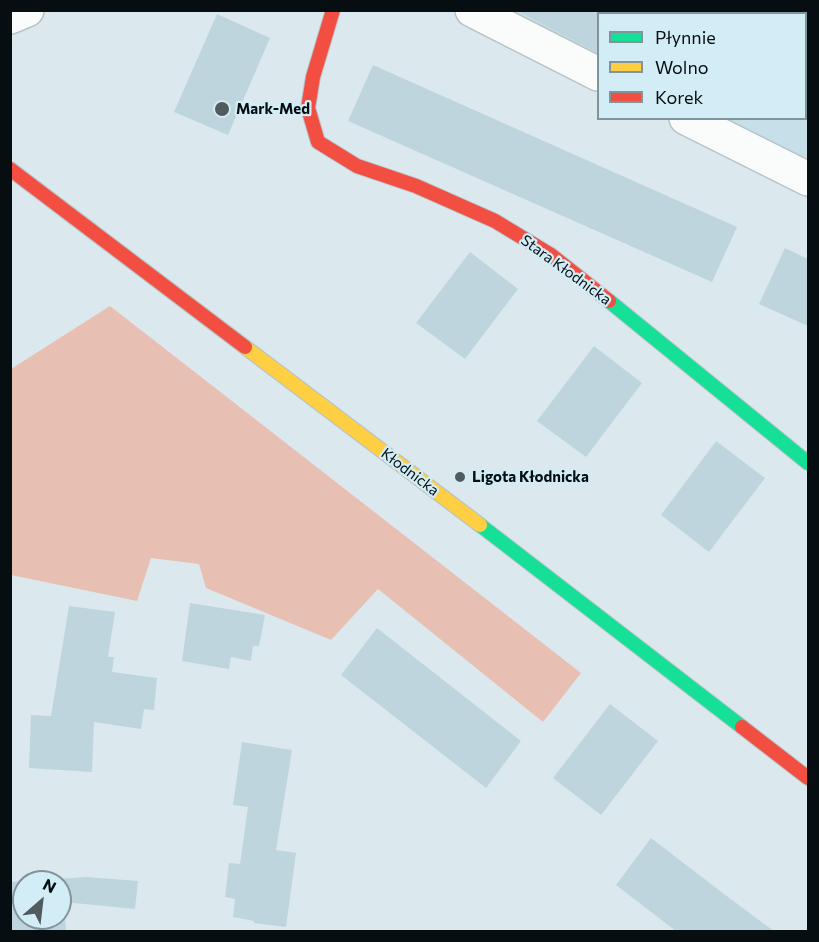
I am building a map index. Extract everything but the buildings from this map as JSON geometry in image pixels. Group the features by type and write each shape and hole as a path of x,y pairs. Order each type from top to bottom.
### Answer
{"street":[{"path":"10,17 27,10"},
{"name":"Stara Kłodnicka","path":"333,10 313,77 308,108 318,142 357,166 416,186 495,221 551,255 808,463"},
{"path":"472,10 597,73"},
{"path":"690,120 808,179"},
{"name":"Kłodnicka","path":"10,169 808,778"}],"shaded area":[{"path":"490,11 808,11 808,169 709,120 807,120 807,12 597,12 597,64"},
{"path":"110,306 581,673 543,722 378,589 331,640 206,588 199,564 151,558 137,601 11,575 11,369"}],"traffic: fast":[{"path":"609,301 808,463"},
{"path":"480,525 742,727"}],"traffic: slow":[{"path":"245,347 480,525"}],"traffic: jam":[{"path":"333,10 313,77 308,108 318,142 357,166 416,186 495,221 551,255 609,301"},
{"path":"10,169 245,347"},
{"path":"742,727 808,778"}],"place":[{"name":"Mark-Med","path":"222,109"},
{"name":"Ligota Kłodnicka","path":"460,477"}]}
